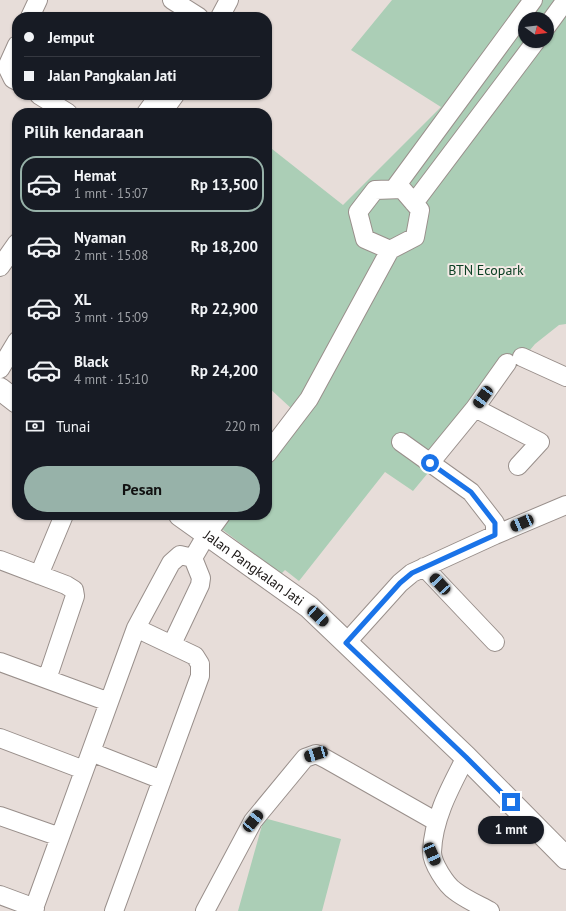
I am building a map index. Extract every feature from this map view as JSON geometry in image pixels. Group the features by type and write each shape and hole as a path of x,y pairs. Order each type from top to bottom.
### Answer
{"main road":[{"path":"0,389 12,398"},
{"name":"Jalan Pangkalan Jati","path":"187,520 309,607 466,757 566,858"}],"street":[{"path":"32,12 38,0"},
{"path":"172,0 191,12"},
{"path":"223,12 229,0"},
{"path":"394,189 533,0"},
{"path":"554,16 566,0"},
{"path":"414,204 531,48"},
{"path":"12,55 6,67 12,77"},
{"path":"47,100 60,108"},
{"path":"431,139 451,154"},
{"path":"272,447 309,399 390,250 414,237 420,210 402,189 375,190 358,212 365,238 390,250"},
{"path":"0,267 12,250"},
{"path":"0,369 12,349"},
{"path":"430,463 514,360 566,377"},
{"path":"475,408 540,442 518,466"},
{"path":"401,442 471,492 495,523 495,535"},
{"path":"346,643 400,583 412,573 495,535 565,507"},
{"path":"39,575 62,520"},
{"path":"172,644 200,585 201,578 194,558 207,534 217,520"},
{"path":"0,895 34,909 136,628 172,562 180,555 194,558"},
{"path":"0,560 66,585 74,590 75,596 47,679"},
{"path":"424,567 495,642"},
{"path":"114,911 200,676 200,664 195,656 136,628"},
{"path":"0,662 109,702"},
{"path":"0,738 84,770"},
{"path":"91,752 162,780"},
{"path":"204,911 253,821 305,758 316,754 321,756 437,822"},
{"path":"466,757 452,784 437,822 432,854 443,880 455,892 490,911"},
{"path":"0,816 60,838"}],"green space":[{"name":"BTN Ecopark","path":"392,0 566,0 566,324 559,325 535,344 413,491 385,472 299,581 285,570 281,574 219,527 218,520 272,520 272,439 293,410 272,391 272,149 343,205 441,107 351,50"},
{"path":"264,818 341,839 322,911 238,911"}],"route":[{"path":"430,463 471,492 495,523 495,535 412,573 400,583 346,643 511,802"}]}
